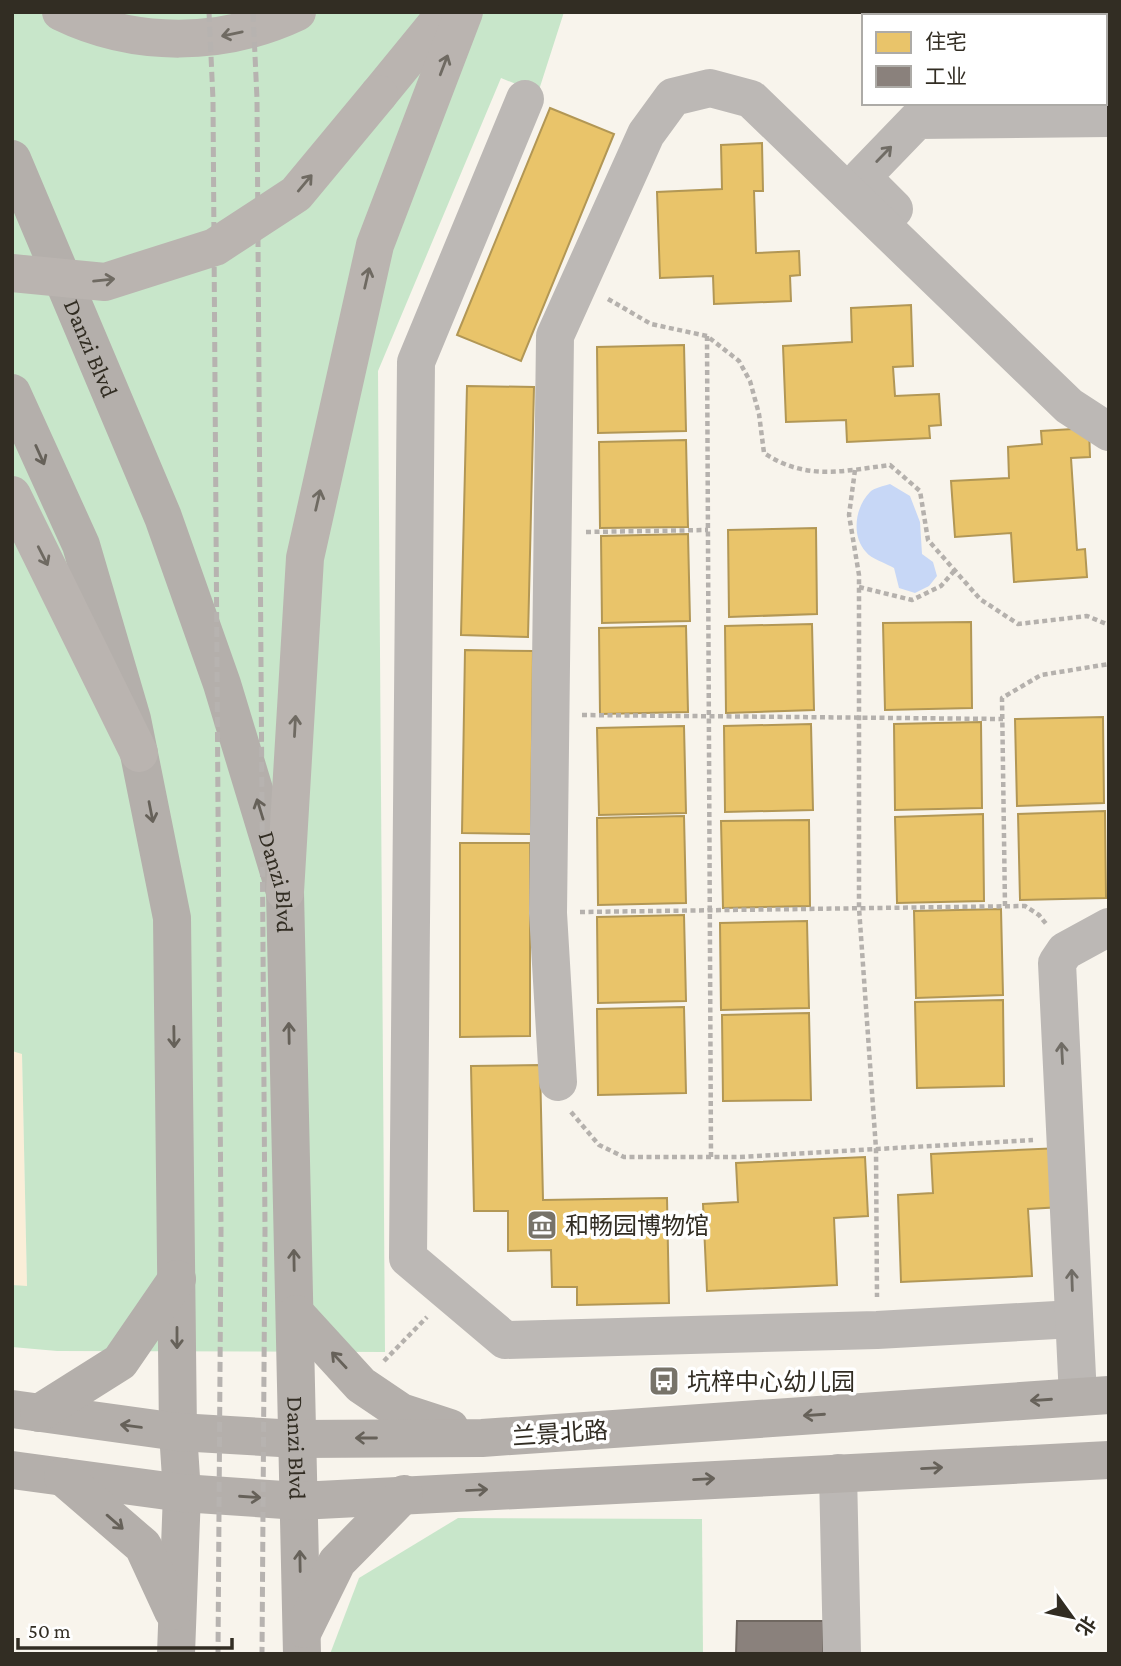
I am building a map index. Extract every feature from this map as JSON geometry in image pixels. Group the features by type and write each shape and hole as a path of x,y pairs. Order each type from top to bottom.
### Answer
{"highway":[{"path":"61,12 110,31 163,38 214,38 265,27 297,12"},
{"path":"12,274 105,282 215,247 296,194 446,12"},
{"path":"285,892 305,558 375,245 464,12"},
{"path":"12,495 139,753"}],"main road":[{"name":"Danzi Blvd","path":"12,159 163,517 222,684 285,892 302,1644"},
{"path":"12,393 81,545 132,719 172,918 178,1432 182,1493 176,1635"},
{"path":"26,1411 120,1362 177,1279"},
{"path":"296,1314 361,1385 401,1412 482,1438"},
{"name":"兰景北路","path":"26,1411 178,1432 297,1439 482,1438 1093,1396"},
{"path":"525,1435 528,1488"},
{"path":"12,1471 182,1493 299,1501 1109,1460"},
{"path":"63,1477 143,1546 176,1635"},
{"path":"302,1644 337,1563 404,1494"}],"street":[{"path":"558,1082 548,913 555,336 646,134 673,97 710,88 751,99 1069,406 1109,432"},
{"path":"525,99 416,362 408,1258 505,1340 877,1330 1074,1319"},
{"path":"1094,401 862,177 917,120 1109,118"},
{"path":"1093,1396 1074,1319 1057,963 1065,951 1109,927"},
{"path":"838,1473 842,1654"}],"path":[{"path":"579,282 651,324 706,336 739,361 750,381 759,414 764,453 786,468 830,473 890,466 920,491 928,540 981,599 1018,624 1087,616 1109,625"},
{"path":"706,336 711,1158"},
{"path":"855,470 849,515 859,587 859,908 876,1149 877,1330"},
{"path":"552,532 708,530"},
{"path":"859,587 912,600 941,586 955,570"},
{"path":"1005,906 1002,698 1041,675 1109,664"},
{"path":"550,714 1003,719"},
{"path":"548,913 1025,906 1039,915 1065,951"},
{"path":"558,1082 566,1106 599,1145 624,1157 711,1158 1066,1138"},
{"path":"361,1385 450,1294"}],"shaded area":[{"path":"12,1051 22,1053 27,1287 12,1285"}],"green space":[{"path":"12,12 564,12 538,93 501,78 378,371 385,1352 57,1351 12,1347 12,1285 27,1286 22,1054 12,1051"},
{"path":"458,1518 702,1519 703,1654 330,1654 359,1578"}],"water":[{"path":"890,484 910,496 920,522 922,554 933,562 937,576 929,586 915,593 899,588 894,568 868,554 858,538 858,513 865,498 877,488"}],"building: 住宅":[{"path":"550,108 614,134 521,361 457,335"},
{"path":"762,143 763,191 754,191 756,253 799,251 800,275 790,276 791,301 714,304 713,276 660,278 657,192 722,189 721,145"},
{"path":"911,305 913,366 893,367 895,396 939,394 941,425 929,426 930,438 847,442 846,420 786,422 783,346 852,342 851,308"},
{"path":"684,345 686,431 598,433 597,347"},
{"path":"467,386 534,387 528,637 461,635"},
{"path":"1089,428 1090,457 1071,458 1077,550 1085,549 1087,577 1014,582 1011,533 955,537 951,481 1009,478 1008,447 1042,444 1041,431"},
{"path":"686,440 688,527 600,528 599,442"},
{"path":"816,528 817,614 729,617 728,530"},
{"path":"688,534 690,621 602,623 601,536"},
{"path":"971,622 972,708 885,710 883,623"},
{"path":"812,624 814,710 726,713 725,626"},
{"path":"686,626 688,712 600,714 599,628"},
{"path":"465,650 533,651 531,834 462,833"},
{"path":"1103,717 1104,803 1017,806 1015,719"},
{"path":"981,722 982,808 895,810 894,724"},
{"path":"811,724 813,810 725,812 724,726"},
{"path":"684,726 686,813 599,815 597,728"},
{"path":"1105,811 1106,898 1020,900 1018,814"},
{"path":"983,814 984,901 897,903 895,817"},
{"path":"684,816 686,903 598,905 597,818"},
{"path":"809,820 810,906 723,908 721,821"},
{"path":"460,843 530,843 530,1036 460,1037"},
{"path":"1001,909 1003,995 916,998 914,911"},
{"path":"684,915 686,1001 598,1003 597,917"},
{"path":"807,921 809,1008 721,1010 720,923"},
{"path":"1003,1000 1004,1086 917,1088 915,1002"},
{"path":"684,1007 686,1093 598,1095 597,1009"},
{"path":"809,1013 811,1100 723,1101 722,1015"},
{"path":"540,1065 543,1200 667,1198 669,1303 577,1305 577,1287 552,1287 551,1250 508,1251 508,1211 474,1211 471,1066"},
{"path":"1060,1148 1062,1207 1028,1209 1032,1276 901,1282 898,1195 933,1193 931,1154"},
{"path":"865,1157 868,1216 834,1218 837,1285 707,1291 703,1204 738,1202 736,1163"}],"building: 工业":[{"path":"737,1621 823,1621 823,1654 736,1654"}],"railway":[{"path":"209,12 213,100 221,1230 218,1654"},
{"path":"253,12 257,99 265,1230 262,1654"}],"place":[{"name":"和畅园博物馆","path":"542,1225"},
{"name":"坑梓中心幼儿园","path":"664,1381"}]}
